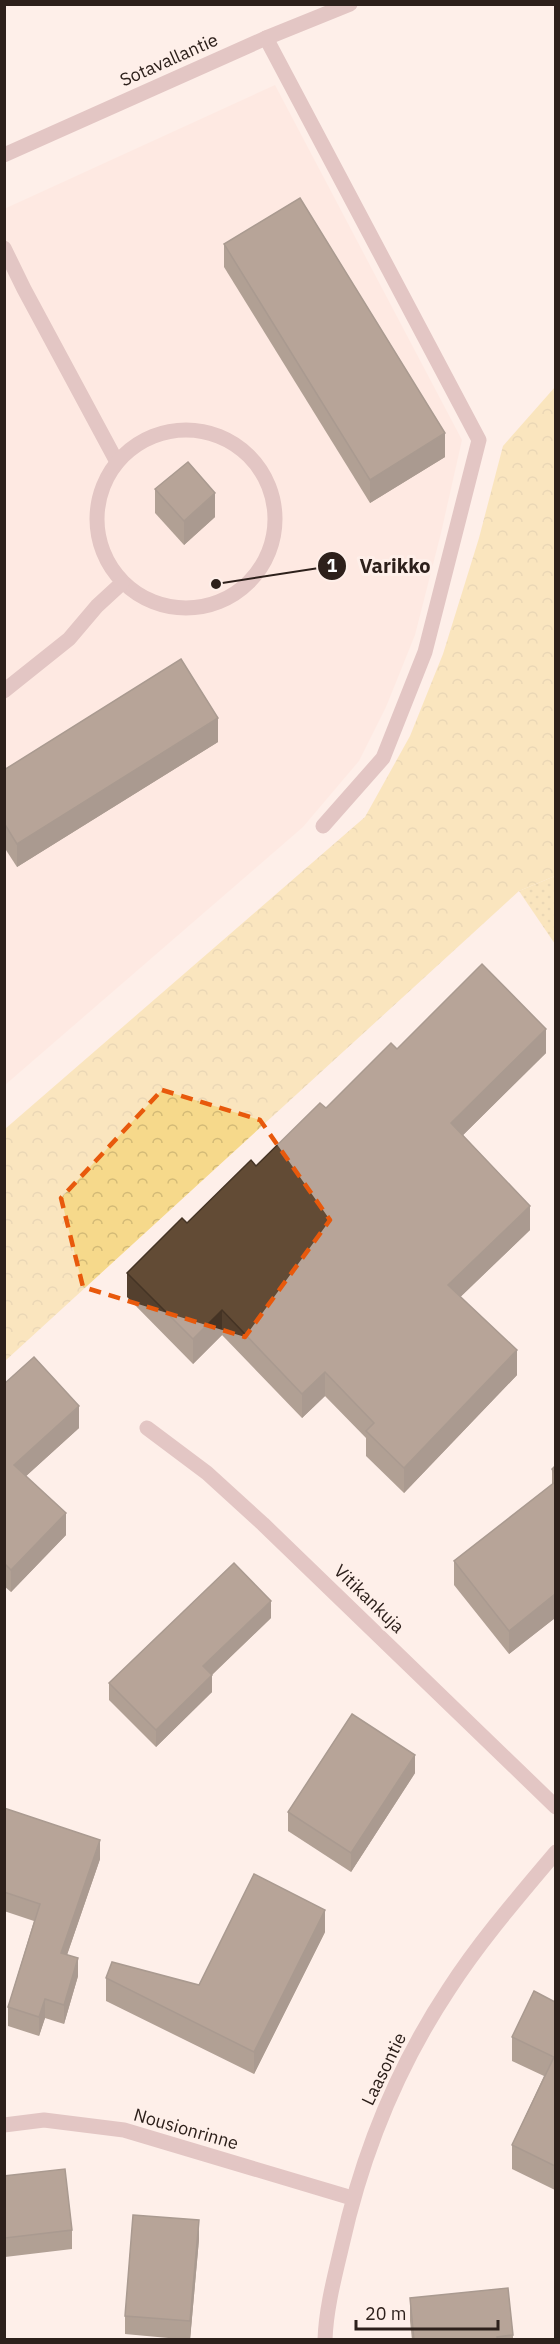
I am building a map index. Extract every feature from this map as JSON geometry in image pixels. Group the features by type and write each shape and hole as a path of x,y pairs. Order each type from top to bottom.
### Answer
{"street":[{"name":"Sotavallantie","path":"4,155 266,38 350,4"},
{"path":"266,38 479,440 425,652 383,758 323,826"},
{"path":"4,248 117,462"},
{"path":"194,430 222,436 246,452 264,474 275,501 276,530 268,557 252,581 229,598 202,608 173,609 146,600 122,583 107,561 98,536 96,510 104,484 117,462 139,443 166,432 194,430"},
{"path":"4,691 69,639 97,606 122,583"},
{"name":"Vitikankuja","path":"147,1428 207,1473 263,1524 555,1807"},
{"name":"Laasontie","path":"325,2340 337,2267 352,2198 368,2152 402,2071 448,1989 555,1852"},
{"name":"Nousionrinne","path":"4,2126 44,2120 124,2130 352,2198"}],"highlighted area":[{"path":"162,1090 260,1120 330,1220 245,1337 83,1287 61,1198"}],"shaded area":[{"path":"275,85 462,440 415,635 386,707 359,761 303,827 5,1085 4,209"}],"green space":[{"path":"555,387 555,876 519,891 5,1361 5,1129 365,817 410,736 443,654 479,538 503,446"},
{"path":"555,876 555,944 519,891"}],"building":[{"path":"300,198 445,433 370,480 224,244"},
{"path":"188,462 215,493 184,521 155,489"},
{"path":"181,659 218,718 17,844 4,823 4,770"},
{"path":"482,964 546,1029 451,1123 530,1206 448,1285 517,1350 404,1468 366,1431 374,1423 325,1372 302,1394 222,1310 193,1339 127,1273 182,1218 187,1223 251,1160 256,1166 320,1103 326,1108 391,1043 397,1049"},
{"path":"34,1357 79,1406 14,1465 66,1513 11,1570 4,1563 4,1384"},
{"path":"555,1482 555,1594 509,1631 454,1561"},
{"path":"234,1563 271,1601 203,1666 212,1675 156,1730 109,1683"},
{"path":"352,1714 415,1755 351,1853 288,1812"},
{"path":"4,1808 100,1840 61,1953 78,1958 64,2005 45,1999 39,2017 8,2007 40,1904 4,1892"},
{"path":"254,1874 325,1910 254,2052 106,1978 112,1962 199,1985"},
{"path":"534,1991 555,2002 555,2166 512,2145 554,2057 512,2037"},
{"path":"65,2169 72,2230 5,2238 4,2176"},
{"path":"133,2215 199,2220 190,2321 125,2316"},
{"path":"508,2288 513,2335 497,2337 498,2340 414,2340 410,2298"}],"place":[{"name":"Varikko","path":"216,584"}]}
